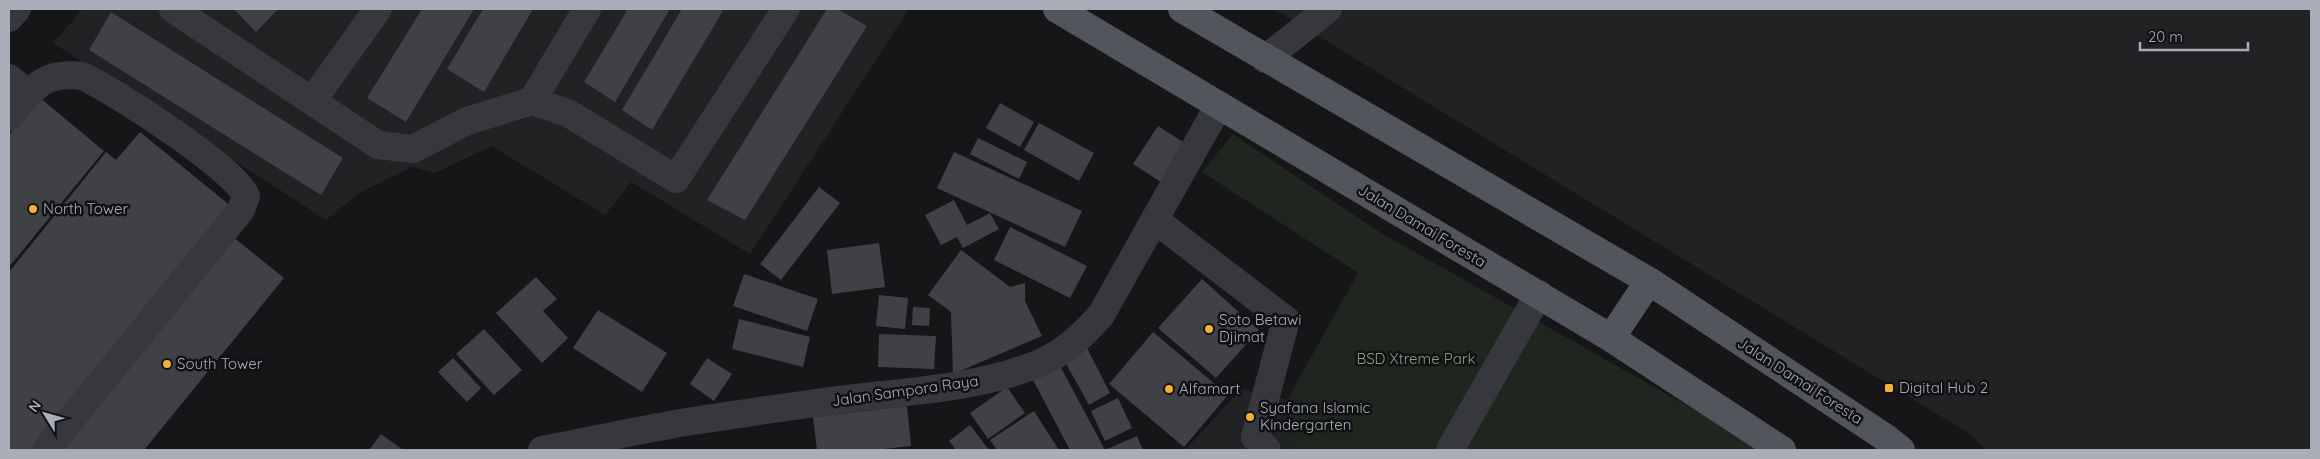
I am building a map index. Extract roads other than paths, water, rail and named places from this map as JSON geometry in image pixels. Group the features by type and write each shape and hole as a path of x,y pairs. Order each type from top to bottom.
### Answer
{"main road":[{"name":"Jalan Damai Foresta","path":"1057,9 1612,338 1782,450"},
{"name":"Jalan Damai Foresta","path":"1182,9 1649,282 1886,438 1901,450"},
{"path":"1612,338 1649,282"}],"street":[{"path":"9,18 17,9"},
{"path":"173,9 378,145 413,149 467,121 532,101 568,113 676,179 786,9"},
{"path":"312,101 378,9"},
{"path":"532,101 587,9"},
{"path":"1265,59 1328,9"},
{"path":"9,117 19,85 39,83 59,76 82,76 159,123 217,163 239,183 246,196 241,210 46,450"},
{"name":"Jalan Sampora Raya","path":"542,450 687,422 840,400 930,390 996,378 1036,365 1058,354 1084,334 1101,315 1220,105"},
{"path":"1155,220 1286,320 1254,437 1268,450"},
{"path":"1450,450 1539,294"}],"place":[{"name":"North Tower","path":"33,209"},
{"name":"Soto Betawi Djimat","path":"1209,329"},
{"name":"South Tower","path":"167,364"},
{"name":"Digital Hub 2","path":"1889,388"},
{"name":"Alfamart","path":"1169,389"},
{"name":"Syafana Islamic Kindergarten","path":"1250,417"}],"park label":[{"name":"BSD Xtreme Park","path":"1416,359"}]}
